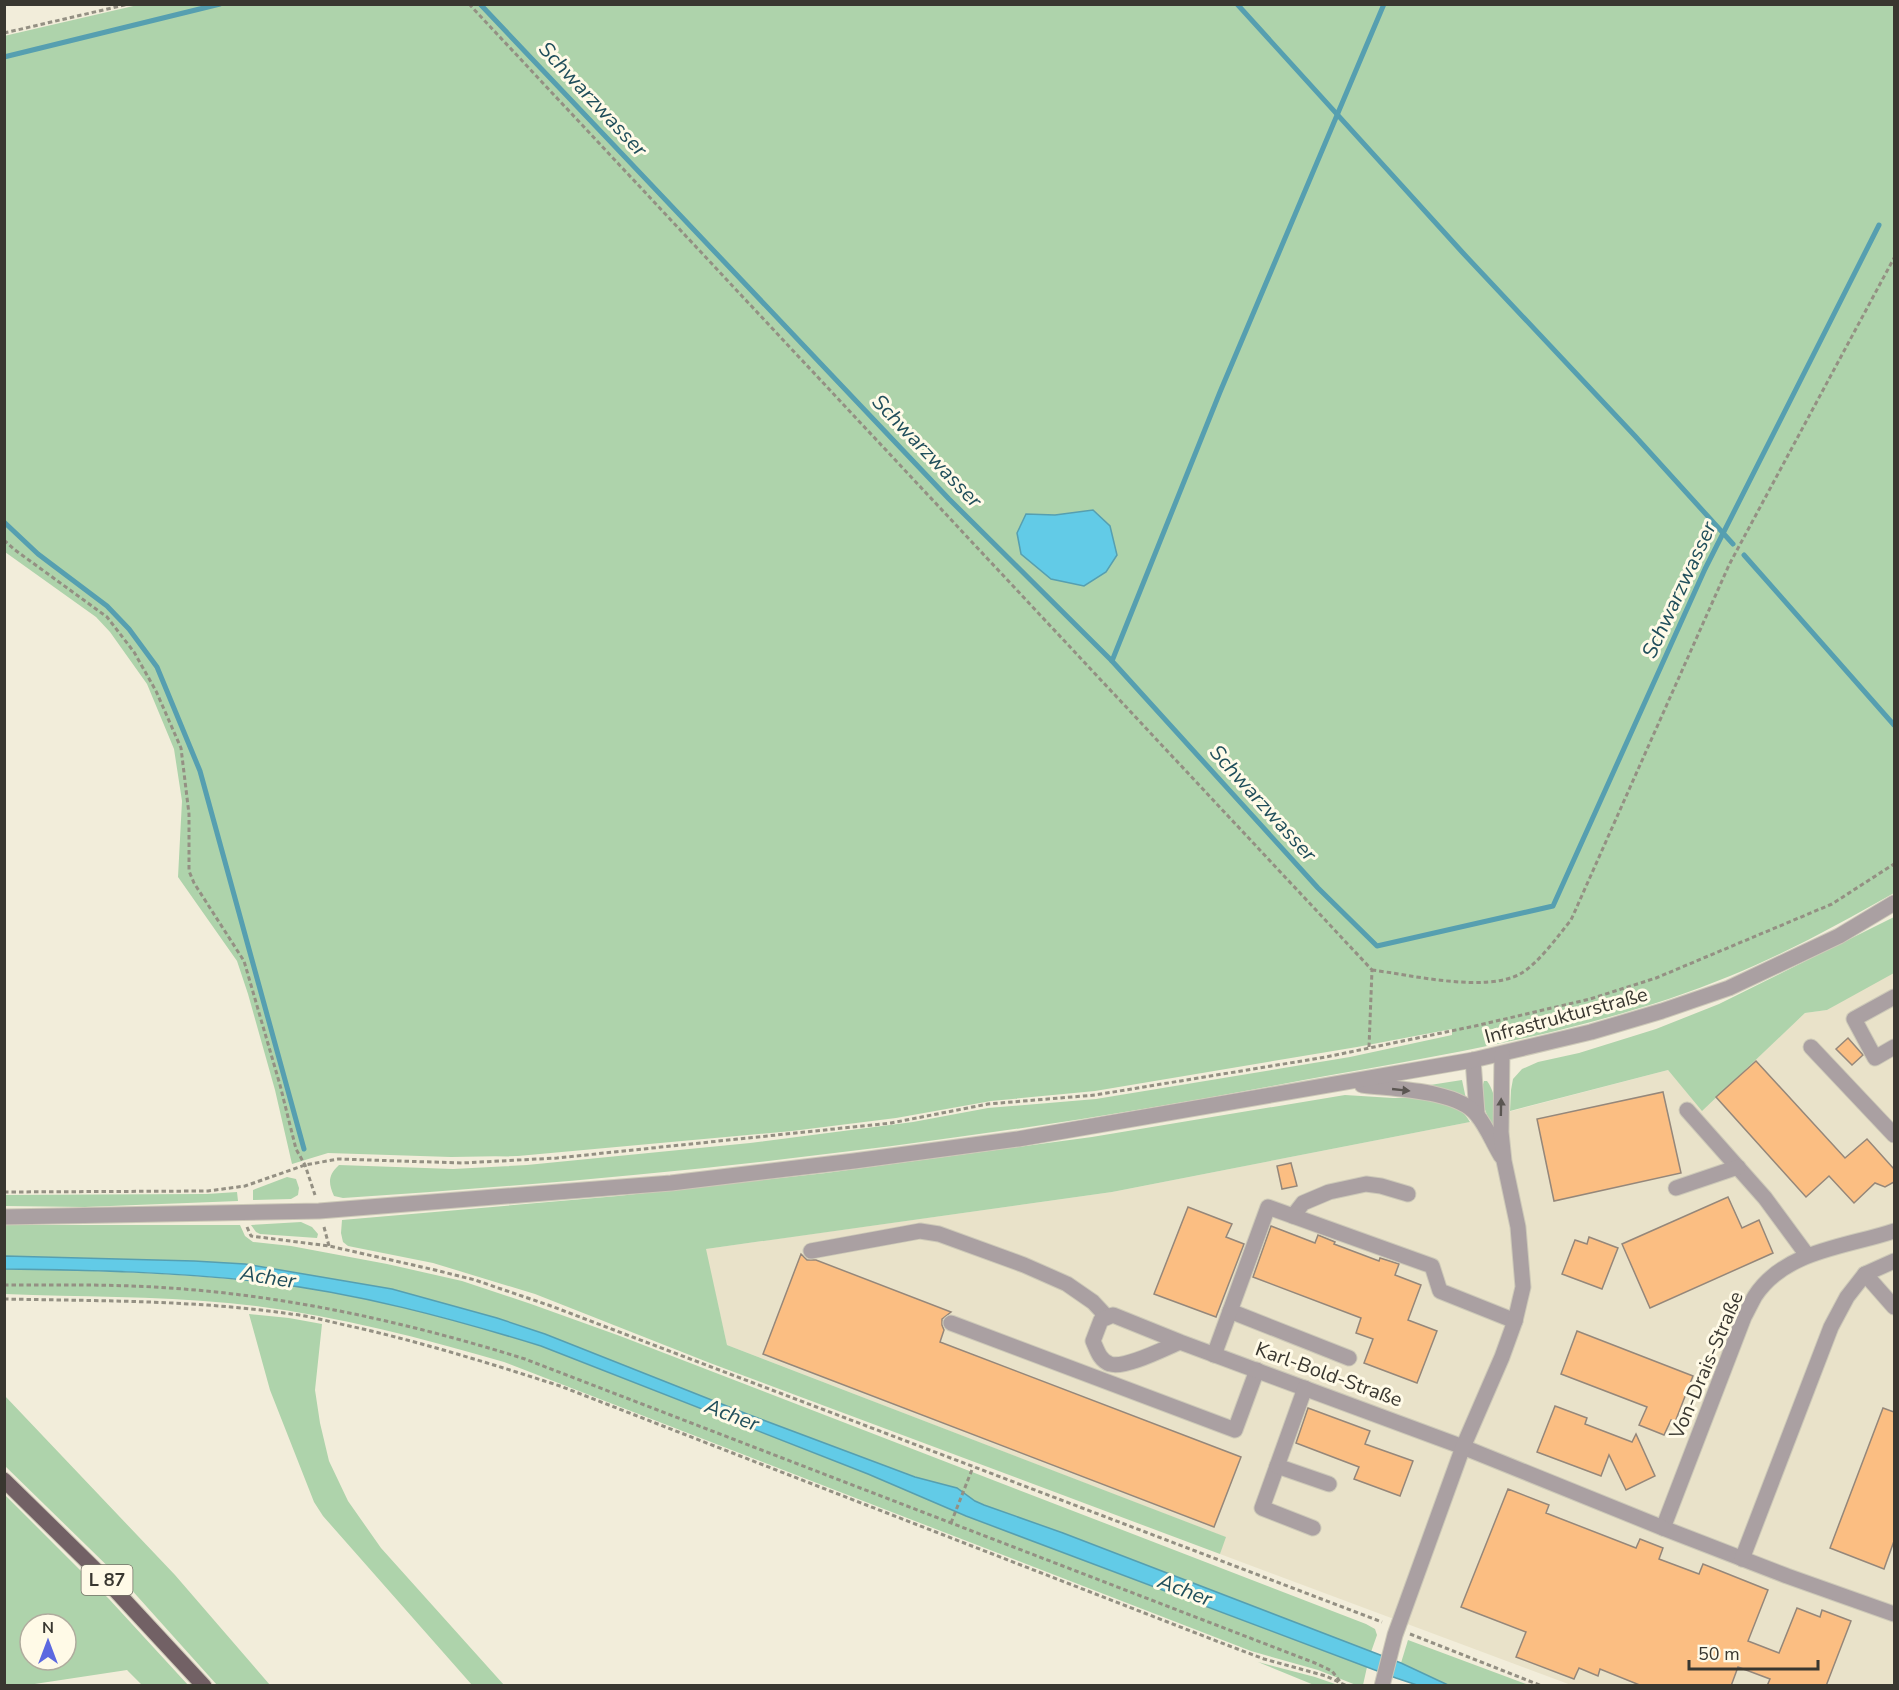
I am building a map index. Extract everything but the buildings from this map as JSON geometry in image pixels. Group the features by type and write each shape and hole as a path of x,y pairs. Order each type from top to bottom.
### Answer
{"main road":[{"name":"L 87","path":"4,1480 103,1577 204,1686"}],"street":[{"name":"Infrastrukturstraße","path":"4,1217 319,1211 659,1184 1007,1140 1228,1104 1502,1054 1592,1032 1662,1011 1729,988 1839,936 1894,903"},
{"path":"1894,997 1854,1019 1875,1058 1894,1047"},
{"path":"1811,1047 1894,1135"},
{"path":"1382,1686 1397,1631 1463,1447 1502,1358 1515,1321 1523,1287 1518,1227 1504,1161 1501,1132 1502,1054"},
{"path":"1473,1060 1477,1113 1504,1161"},
{"path":"1343,1083 1444,1096 1477,1113"},
{"path":"1687,1110 1765,1198 1808,1255"},
{"path":"1676,1188 1738,1167"},
{"path":"1293,1216 1303,1203 1329,1192 1366,1184 1408,1194"},
{"path":"1214,1355 1268,1207 1432,1266 1440,1291 1515,1321"},
{"path":"811,1251 920,1231 939,1234 1024,1265 1067,1284 1093,1302 1107,1317 1101,1320 1093,1341 1101,1358 1111,1364 1124,1364 1180,1342"},
{"name":"Von-Drais-Straße","path":"1663,1528 1744,1317 1756,1295 1778,1273 1808,1255 1894,1231"},
{"path":"1742,1558 1831,1327 1847,1298 1865,1274 1894,1261"},
{"path":"1865,1274 1894,1307"},
{"path":"1230,1311 1349,1358"},
{"name":"Karl-Bold-Straße","path":"1107,1317 1113,1315 1463,1447"},
{"path":"951,1323 1235,1430 1257,1370"},
{"path":"1305,1388 1262,1508 1313,1528"},
{"path":"1463,1447 1663,1528 1894,1614"},
{"path":"1277,1466 1329,1484"}],"path":[{"path":"4,33 129,4"},
{"path":"470,4 1372,970 1475,984 1498,981 1520,974 1547,950 1571,920 1728,565 1894,258"},
{"path":"4,540 107,617 134,652 156,691 181,748 189,814 189,871 194,883 244,961 296,1149 305,1165"},
{"path":"4,1192 208,1191 245,1186 305,1165 338,1159 462,1163 557,1158 891,1123 988,1104 1095,1095 1314,1059 1475,1026 1590,999 1656,978 1832,904 1894,864"},
{"path":"1369,1048 1372,970"},
{"path":"245,1186 245,1194"},
{"path":"246,1225 251,1236 258,1238 328,1246 475,1280 551,1306 1542,1686"},
{"path":"4,1285 168,1288 281,1300 376,1318 456,1338 525,1359 1315,1663 1332,1671 1341,1683"},
{"path":"4,1299 178,1303 294,1314 381,1333 475,1358 560,1386 1241,1651 1326,1676 1347,1686"},
{"path":"951,1523 973,1467"}],"shaded area":[{"path":"1894,970 1894,1685 1571,1685 1220,1554 1225,1537 727,1345 705,1249 1112,1192 1470,1122 1668,1070 1702,1110 1805,1013 1827,1010"}],"green space":[{"path":"142,4 1894,5 1894,893 1772,958 1730,976 1675,997 1618,1014 1504,1043 1157,1107 925,1142 576,1180 343,1198 334,1196 330,1179 339,1165 453,1169 527,1165 750,1143 913,1122 988,1108 1096,1099 1350,1057 1452,1035 1452,1029 1095,1091 991,1101 896,1118 792,1131 518,1156 451,1157 328,1153 292,1164 275,1090 237,961 178,877 182,801 174,749 147,684 110,632 96,617 5,552 4,36","holes":["1026,514 1055,515 1017,533"]},
{"path":"1894,917 1894,973 1827,1010 1805,1013 1702,1111 1668,1070 1510,1111 1513,1079 1522,1069 1538,1062 1579,1053 1656,1029 1719,1004"},
{"path":"1462,1080 1466,1099 1430,1085"},
{"path":"1484,1081 1487,1081 1493,1093 1494,1131 1483,1100"},
{"path":"1345,1095 1436,1100 1456,1107 1470,1122 1112,1192 706,1249 727,1345 1226,1537 1220,1554 710,1363 535,1294 433,1263 348,1246 343,1242 341,1233 342,1220 618,1196 826,1173 1092,1137"},
{"path":"287,1177 296,1179 299,1188 298,1195 291,1199 253,1200 253,1190"},
{"path":"237,1192 238,1201 85,1207 5,1206 5,1195"},
{"path":"301,1222 312,1227 318,1234 317,1238 260,1234 251,1225"},
{"path":"5,1225 240,1225 245,1236 253,1242 291,1246 462,1281 620,1336 1366,1624 1375,1629 1377,1635 1371,1652 1063,1533 984,1505 957,1488 915,1477 545,1334 497,1318 392,1289 245,1264 5,1256"},
{"path":"5,1269 166,1274 298,1287 403,1308 541,1346 868,1474 966,1516 1367,1667 1363,1685 1356,1685 1318,1670 1251,1651 504,1362 368,1326 263,1307 172,1299 5,1294"},
{"path":"249,1314 322,1324 315,1390 329,1461 348,1501 381,1548 504,1685 472,1685 323,1516 314,1502 270,1390"},
{"path":"5,1396 175,1575 270,1685 217,1685 129,1587 5,1466"},
{"path":"5,1495 109,1599 188,1685 142,1685 127,1670 28,1685 5,1685"},
{"path":"1408,1640 1529,1685 1448,1685 1401,1663"},
{"path":"1258,1662 1315,1677 1338,1685 1314,1685"}],"water":[{"path":"1093,510 1110,526 1117,555 1106,572 1084,586 1051,579 1021,554 1017,533 1026,514 1055,515"},
{"name":"Acher","path":"5,1256 245,1264 392,1289 497,1318 545,1334 915,1477 957,1488 984,1505 1063,1533 1401,1663 1448,1685 1417,1685 1396,1678 966,1516 868,1474 541,1346 438,1316 298,1287 166,1274 5,1269"}],"waterway":[{"path":"4,57 220,4"},
{"name":"Schwarzwasser","path":"480,4 949,499 1112,661 1318,888 1377,946 1553,906 1705,569 1879,225"},
{"path":"1237,4 1463,253 1733,544"},
{"path":"1112,661 1220,392 1384,4"},
{"path":"4,522 38,554 107,606 129,629 157,667 200,771 304,1149"},
{"path":"1744,555 1894,725"}]}
